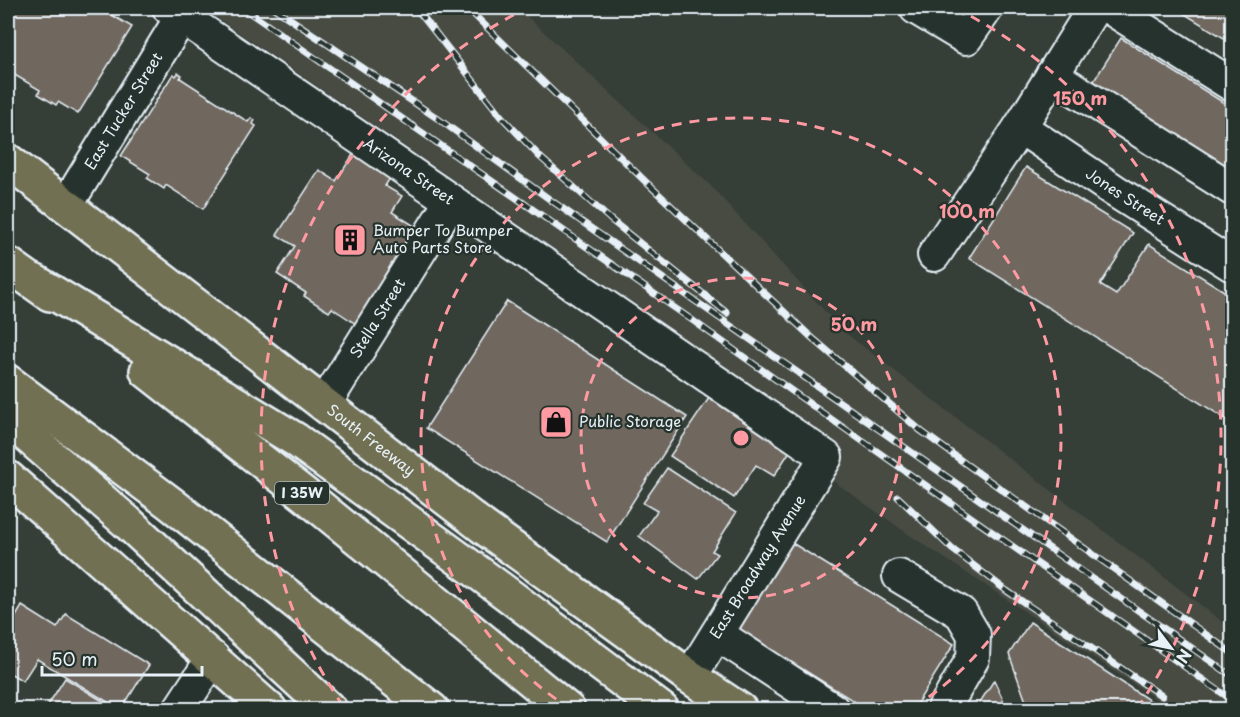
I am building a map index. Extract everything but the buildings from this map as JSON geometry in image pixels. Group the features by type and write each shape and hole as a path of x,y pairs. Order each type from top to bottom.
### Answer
{"main road":[{"name":"South Freeway","path":"8,161 482,526 690,677 740,710"},
{"name":"I 35W","path":"21,272 305,495 568,710"},
{"path":"21,272 296,440 662,710"},
{"path":"8,382 171,503 432,710"},
{"path":"8,419 128,522 330,710"},
{"path":"8,478 270,710"},
{"path":"171,503 404,710"}],"street":[{"path":"916,8 966,38 987,8"},
{"path":"934,255 1020,126 1094,8"},
{"path":"1110,8 1233,85"},
{"name":"Arizona Street","path":"176,12 826,457"},
{"name":"East Tucker Street","path":"66,206 176,12"},
{"path":"1052,75 1233,189"},
{"name":"Jones Street","path":"1020,126 1115,191 1233,265"},
{"name":"Stella Street","path":"324,405 451,201"},
{"name":"East Broadway Avenue","path":"690,677 826,457"},
{"path":"899,576 961,613 974,635 973,658 943,710"},
{"path":"717,634 833,710"},
{"path":"179,710 213,658"}],"shaded area":[{"path":"203,8 518,8 709,184 843,331 1232,629 1232,709 1171,709 908,534 830,479 839,458 677,333"}],"railway":[{"path":"243,8 1232,700"},
{"path":"274,8 437,118 552,201 1232,676"},
{"path":"416,8 501,116 540,157 611,220 727,313"},
{"path":"467,8 647,183 810,336 921,431 1232,653"},
{"path":"898,497 952,549 1007,591 1162,696"}],"place":[{"name":"Bumper To Bumper Auto Parts Store","path":"350,240"},
{"name":"Public Storage","path":"556,422"}]}
